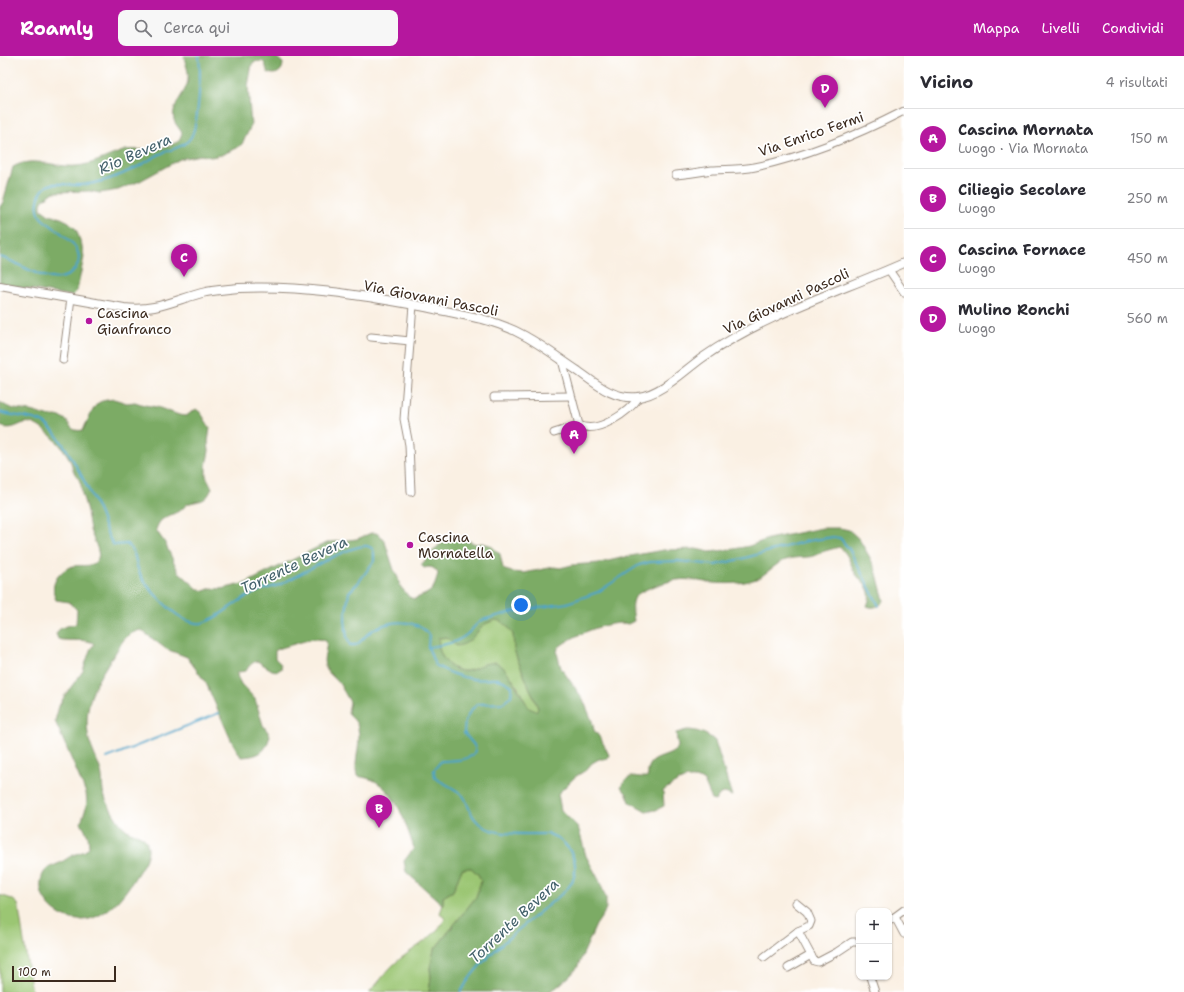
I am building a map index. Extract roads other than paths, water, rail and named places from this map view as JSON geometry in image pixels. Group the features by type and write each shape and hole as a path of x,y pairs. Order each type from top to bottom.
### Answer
{"street":[{"name":"Via Enrico Fermi","path":"676,175 711,170 754,167 778,161 838,142 871,128 904,110"},
{"name":"Via Giovanni Pascoli","path":"0,286 124,308 140,309 163,306 214,291 240,288 271,288 330,292 413,305 506,326 530,339 608,392 624,397 639,397 648,395 666,385 725,342 783,313 904,263"},
{"path":"889,270 904,292"},
{"path":"62,360 71,298"},
{"path":"411,492 410,461 404,419 413,305"},
{"path":"371,337 410,341"},
{"path":"562,360 570,396 579,425"},
{"path":"494,397 570,396"},
{"path":"554,433 579,425 588,428 600,426 631,407 639,397"},
{"path":"764,957 798,931 809,926 811,921 807,912 796,902"},
{"path":"904,910 892,919 904,934"},
{"path":"798,931 814,961 818,962 838,952 852,942 856,942"},
{"path":"788,968 811,955"},
{"path":"871,980 875,992"}],"waterway":[{"name":"Rio Bevera","path":"0,257 48,277 57,278 66,276 74,270 78,263 79,256 77,250 67,238 40,216 38,211 38,199 41,193 47,186 54,184 82,185 110,179 185,143 191,137 194,130 198,109 200,73 199,56"},
{"name":"Torrente Bevera","path":"0,412 38,420 50,428 58,437 82,476 111,541 114,545 127,544 133,551 140,574 147,585 165,604 184,619 197,623 208,621 244,598 261,590 281,584 337,555 349,550 367,546 373,549 374,561 358,583 349,592 345,619 347,637 350,645 356,645 371,631 387,624 402,622 410,623 424,629 429,635 428,647 435,665 463,677 479,680 497,679 512,686 511,696 503,703 478,704 471,710 465,721 464,733 474,745 476,751 473,755 465,759 441,761 434,770 435,778 462,794 475,819 481,825 490,830 509,834 549,834 556,838 568,848 572,855 575,862 574,877 570,885 561,895 545,907 487,958 477,969 461,992"},
{"path":"429,647 448,644 462,638 482,620 516,611 567,603 598,592 639,565 650,562 678,561 715,565 807,541 833,537 840,538 849,549 879,606"},
{"path":"107,758 219,713"}],"place":[{"name":"Mulino Ronchi","path":"825,108"},
{"name":"Cascina Fornace","path":"184,277"},
{"name":"Cascina Gianfranco","path":"89,321"},
{"name":"Cascina Mornata","path":"574,454"},
{"name":"Cascina Mornatella","path":"410,545"},
{"name":"Ciliegio Secolare","path":"379,828"}]}
